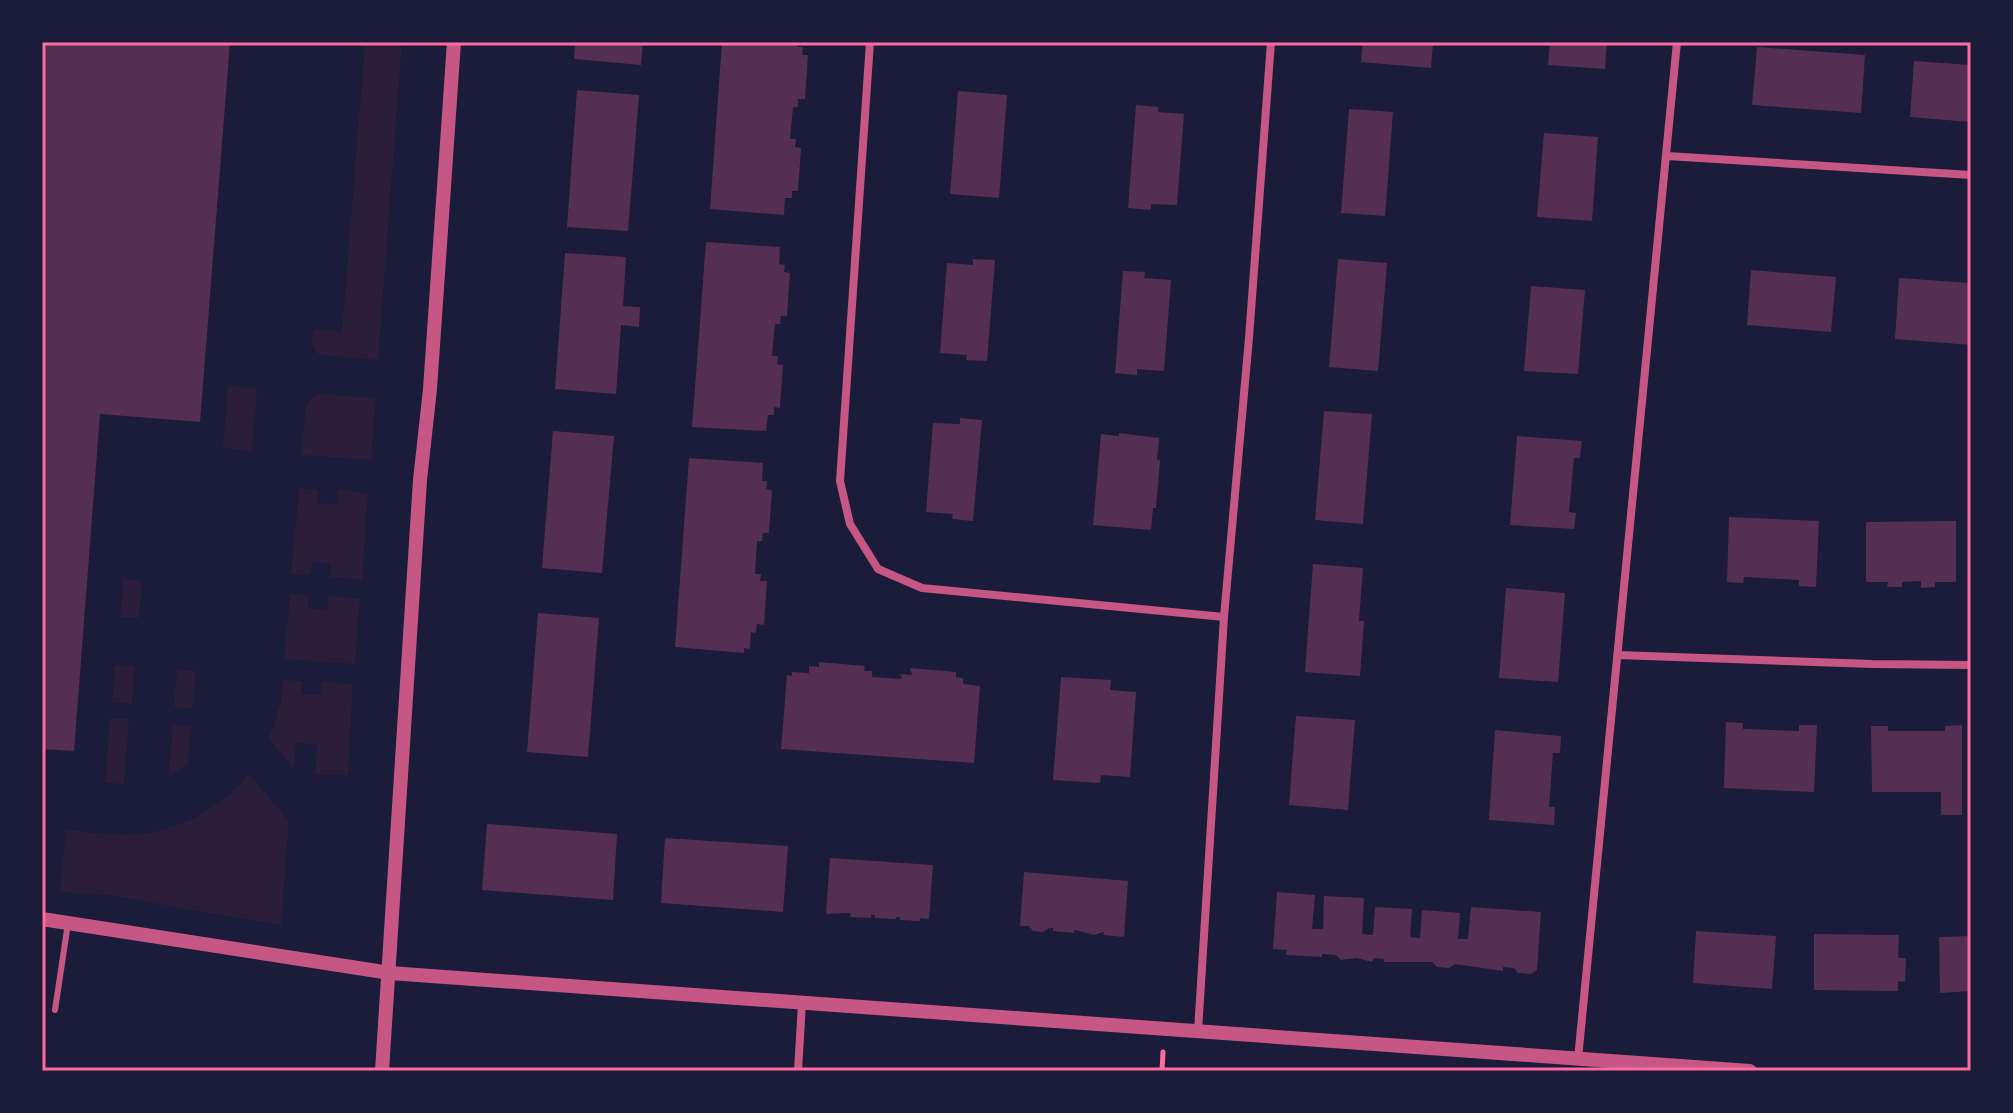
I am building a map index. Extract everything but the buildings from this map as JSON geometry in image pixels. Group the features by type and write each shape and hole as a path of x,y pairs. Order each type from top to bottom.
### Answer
{"street":[{"path":"382,1071 420,480 430,389 454,42"},
{"path":"870,42 840,481 850,524 878,569 922,588 1224,617"},
{"path":"1198,1031 1224,617 1271,42"},
{"path":"1578,1059 1677,42"},
{"path":"1667,156 1971,175"},
{"path":"1618,655 1971,665"},
{"path":"42,919 390,973 1750,1071"},
{"path":"798,1071 802,1003"}],"lane":[{"path":"55,1010 68,923"}],"shaded area":[{"path":"365,42 402,42 378,360 319,355 311,344 314,329 342,332"},
{"path":"228,386 254,388 257,392 252,451 223,448"},
{"path":"317,394 376,398 371,460 301,455 306,405"},
{"path":"299,488 318,490 317,503 337,504 338,489 368,494 362,580 330,577 331,564 312,562 311,575 291,574"},
{"path":"123,579 142,581 139,618 120,617"},
{"path":"290,594 309,596 308,608 327,610 329,596 360,599 355,664 284,659"},
{"path":"115,665 135,667 132,704 112,702"},
{"path":"177,669 196,671 192,709 174,707"},
{"path":"282,680 302,681 301,694 320,695 322,682 353,684 348,775 315,774 317,744 296,743 294,768 269,739 281,702"},
{"path":"110,718 129,719 124,784 105,783"},
{"path":"173,725 191,726 188,764 168,776"},
{"path":"249,774 289,821 281,925 107,895 60,892 66,830 121,835 163,830 210,809"}]}
